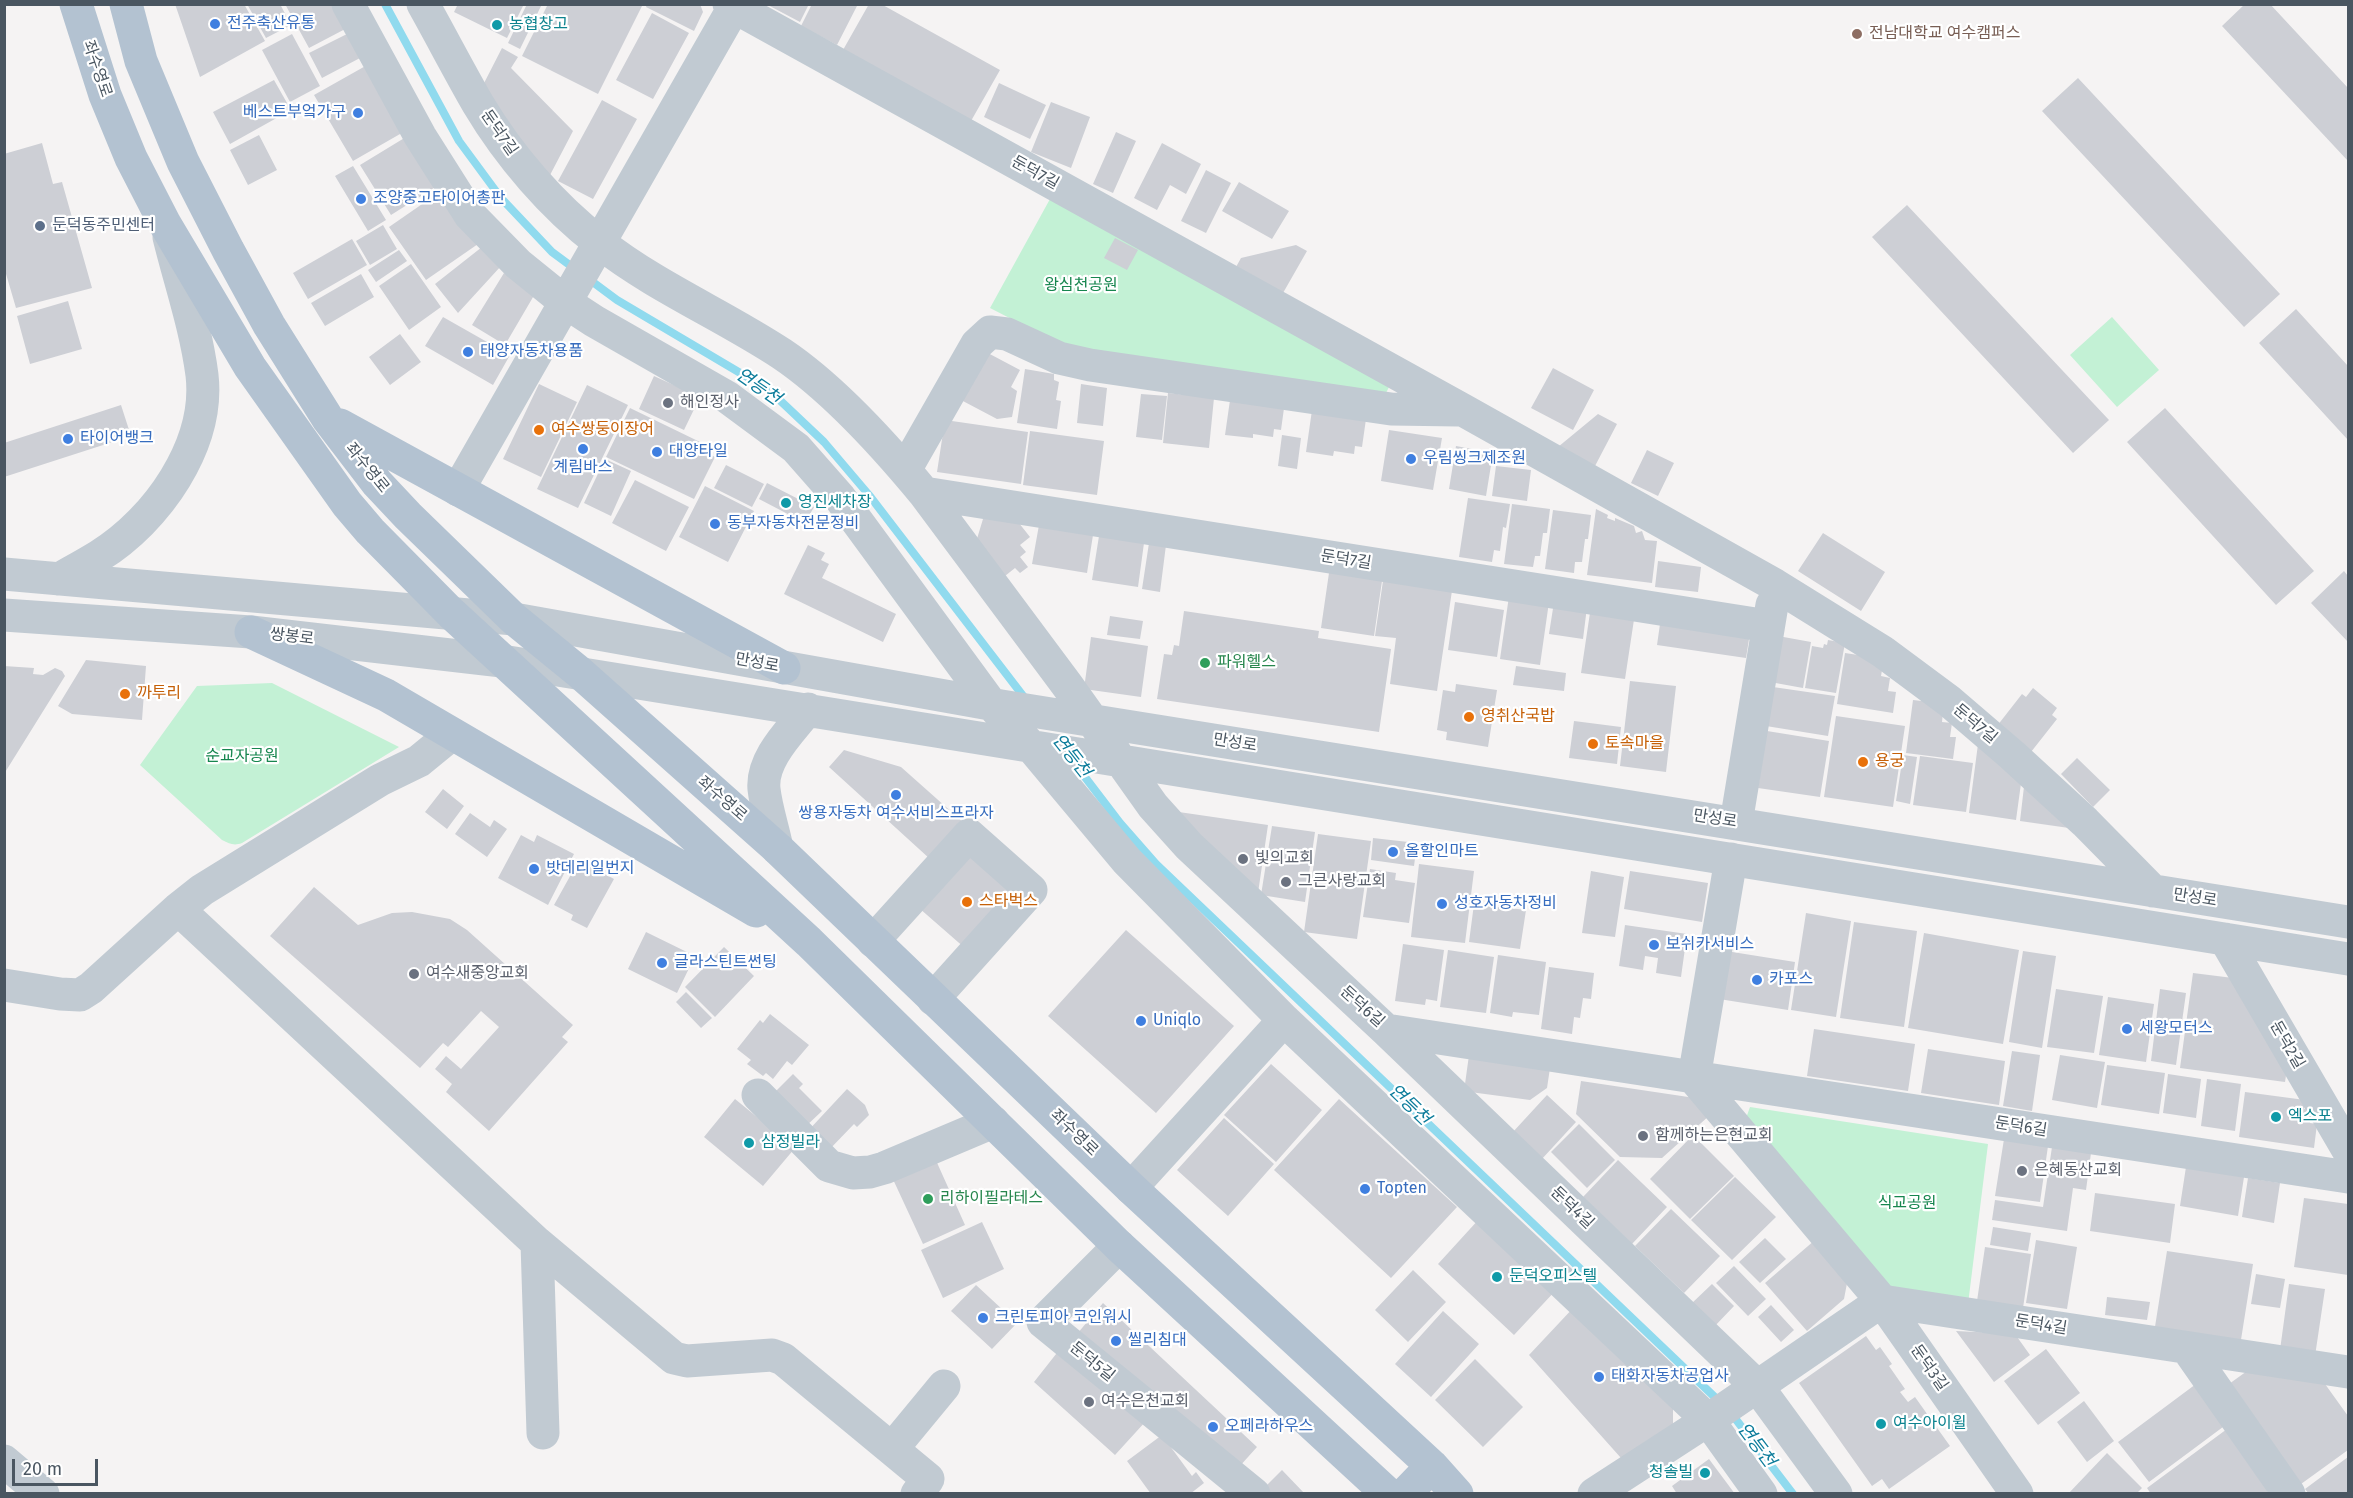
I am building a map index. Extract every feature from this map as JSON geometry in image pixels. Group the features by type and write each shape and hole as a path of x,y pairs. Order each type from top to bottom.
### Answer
{"main road":[{"name":"좌수영로","path":"76,4 94,62 122,137 165,224 250,367 347,504 451,613 809,942 1119,1246 1388,1494"},
{"name":"좌수영로","path":"126,4 141,61 183,162 269,325 328,419 393,500 514,619 579,672 777,848 1131,1188 1432,1466 1456,1494"},
{"path":"328,419 784,668"},
{"path":"251,632 386,696 809,942"},
{"path":"1405,1494 1432,1466"}],"street":[{"path":"348,4 420,136 470,215 518,264 565,302 727,397 796,448 840,498 996,705 1040,747 1127,861 1284,1020 1708,1420 1761,1494"},
{"name":"둔덕7길","path":"423,4 479,105 520,164 558,206 599,243 643,274 790,360 829,391 915,481 1087,720 1122,762"},
{"name":"둔덕7길","path":"599,243 731,6 1463,410 1775,585 1883,652 1949,701 2012,755 2085,822 2153,891"},
{"path":"59,579 100,556 143,518 166,492 185,464 196,434 203,404 202,375 165,224"},
{"path":"458,490 599,243"},
{"name":"둔덕7길","path":"915,481 977,344 990,332 1007,334 1059,358 1090,365 1391,409 1463,410"},
{"name":"둔덕7길","path":"915,481 1768,626"},
{"path":"4,574 514,619"},
{"path":"1736,823 1775,585"},
{"name":"쌍봉로","path":"4,615 251,632 579,672"},
{"name":"만성로","path":"514,619 996,705 2349,922"},
{"path":"579,672 1122,762 2349,959"},
{"path":"777,848 764,788 765,772 772,756 808,709"},
{"path":"4,985 80,995 92,988 202,890 380,780 418,761 452,734"},
{"name":"둔덕6길","path":"1122,762 1153,806 1189,846 1386,1030 2349,1177"},
{"path":"873,941 969,835 1030,890 933,999"},
{"path":"1594,1494 1708,1420 1882,1301 1694,1078 1731,859"},
{"path":"178,909 537,1243 674,1358 687,1361 780,1357 928,1479 917,1494"},
{"name":"둔덕2길","path":"2224,939 2349,1150"},
{"path":"1131,1188 1284,1020"},
{"name":"둔덕4길","path":"1386,1030 1758,1386 1836,1494"},
{"path":"758,1095 828,1166 853,1173 884,1168 993,1122"},
{"path":"537,1243 543,1433"},
{"name":"둔덕5길","path":"1119,1246 1042,1322 1254,1494"},
{"name":"둔덕4길","path":"1882,1301 2349,1372"},
{"name":"둔덕3길","path":"1882,1301 2017,1494"},
{"path":"2187,1348 2289,1494"},
{"path":"892,1449 944,1386"},
{"path":"4,1461 44,1494"}],"green space":[{"name":"왕심천공원","path":"1050,199 1391,383 1384,397 1068,348 990,308"},
{"path":"2112,317 2159,370 2117,407 2070,355"},
{"name":"순교자공원","path":"272,683 399,747 242,843 232,844 222,840 140,765 197,686"},
{"name":"식교공원","path":"1750,1107 1988,1144 1968,1304 1889,1292 1745,1121"}],"building":[{"path":"175,4 244,4 265,41 200,77"},
{"path":"247,4 280,4 291,25 266,38"},
{"path":"285,4 337,4 349,27 309,48"},
{"name":"농협창고","path":"458,4 524,4 507,38 454,12"},
{"path":"527,4 542,4 520,49 508,43"},
{"path":"548,4 643,4 598,94 522,56"},
{"path":"647,4 700,4 703,12 694,31 646,7"},
{"path":"766,4 809,4 800,22"},
{"path":"812,4 858,4 837,45 801,26"},
{"path":"869,4 881,4 1000,70 971,121 843,50"},
{"path":"2245,4 2270,4 2348,88 2348,161 2222,26"},
{"path":"652,13 689,33 653,99 616,80"},
{"path":"292,34 320,86 290,102 262,50"},
{"path":"347,34 360,58 322,78 309,53"},
{"path":"502,48 518,57 511,68 573,131 549,177 481,89"},
{"path":"369,64 407,130 353,161 314,95"},
{"path":"2078,78 2280,294 2244,327 2042,111"},
{"path":"274,80 291,110 230,144 213,112"},
{"path":"999,83 1046,105 1030,139 984,117"},
{"path":"602,100 637,119 593,199 558,181"},
{"path":"1051,102 1090,117 1071,168 1031,152"},
{"path":"1116,132 1136,141 1113,193 1093,184"},
{"path":"259,135 277,170 248,185 230,150"},
{"path":"406,137 437,186 391,215 360,165"},
{"name":"둔덕동주민센터","path":"42,143 53,184 62,182 92,288 16,308 4,267 4,154"},
{"path":"1162,143 1201,164 1186,194 1170,185 1157,210 1134,198"},
{"path":"353,166 386,220 368,231 335,176"},
{"path":"1206,170 1231,183 1206,233 1181,221"},
{"path":"1239,182 1289,211 1272,239 1222,211"},
{"path":"441,191 478,244 426,280 389,227"},
{"path":"1907,205 2109,420 2073,453 1872,237"},
{"path":"383,225 397,249 370,265 356,241"},
{"path":"1115,238 1138,250 1127,270 1104,258"},
{"path":"352,239 367,265 308,299 293,273"},
{"path":"1296,245 1307,251 1283,293 1236,267 1241,258"},
{"path":"482,247 501,266 458,313 435,284"},
{"path":"399,250 407,261 376,282 368,270"},
{"path":"411,264 441,307 409,330 379,286"},
{"path":"504,273 536,292 505,345 472,325"},
{"path":"361,274 374,297 325,326 311,303"},
{"path":"68,301 82,349 30,364 17,316"},
{"path":"2296,309 2348,366 2348,440 2259,343"},
{"path":"443,317 510,355 493,385 425,346"},
{"path":"400,334 421,362 390,385 369,357"},
{"path":"986,352 1020,370 1011,387 1017,391 1012,417 997,419 961,400"},
{"path":"1553,368 1594,390 1573,430 1531,408"},
{"path":"1025,369 1054,374 1054,380 1059,382 1056,400 1061,401 1057,429 1017,423"},
{"path":"654,376 700,397 684,430 639,409"},
{"path":"539,384 577,402 541,477 503,459"},
{"path":"1081,384 1107,388 1103,426 1077,423"},
{"path":"587,385 628,405 578,508 537,489"},
{"path":"1168,393 1214,398 1209,448 1163,443"},
{"path":"1231,393 1285,401 1281,430 1274,429 1273,437 1253,434 1253,438 1225,435"},
{"path":"1141,394 1167,396 1162,440 1136,437"},
{"name":"타이어뱅크","path":"121,405 131,436 4,477 4,443"},
{"name":"대양타일","path":"630,408 700,442 697,448 715,457 694,499 606,457"},
{"path":"2165,408 2314,571 2276,605 2127,442"},
{"path":"1312,410 1366,419 1362,447 1355,446 1354,454 1334,451 1333,456 1306,452"},
{"path":"1598,414 1617,424 1595,466 1558,447"},
{"path":"945,420 1028,432 1021,484 937,472"},
{"path":"1389,430 1442,438 1433,490 1381,481"},
{"path":"1030,431 1104,441 1097,495 1023,485"},
{"path":"1282,435 1301,438 1297,469 1278,466"},
{"path":"1456,446 1493,453 1486,496 1449,489"},
{"path":"1647,450 1674,463 1658,496 1631,483"},
{"path":"605,459 631,471 611,516 584,503"},
{"path":"726,465 764,484 752,507 714,488"},
{"path":"1496,466 1531,470 1527,501 1492,496"},
{"path":"635,480 689,507 666,551 612,523"},
{"name":"영진세차장","path":"767,483 814,507 805,523 759,499"},
{"path":"705,486 754,511 728,562 679,537"},
{"path":"1468,498 1510,504 1506,528 1503,527 1500,551 1494,550 1492,562 1459,557"},
{"path":"1512,504 1550,509 1547,533 1543,533 1540,556 1535,556 1533,567 1504,564"},
{"path":"1596,509 1608,515 1607,518 1615,521 1615,518 1634,526 1636,533 1642,531 1645,540 1657,541 1652,583 1587,575"},
{"path":"1553,510 1591,515 1582,562 1575,562 1574,573 1545,569"},
{"path":"1015,518 1030,537 1020,545 1026,552 1020,557 1028,567 1020,573 1015,568 1005,576 976,542 983,519"},
{"path":"1039,525 1093,535 1087,573 1032,564"},
{"path":"1823,533 1885,572 1861,611 1798,571"},
{"path":"1099,536 1144,543 1138,587 1092,580"},
{"path":"1149,543 1166,545 1160,592 1142,589"},
{"path":"808,545 825,553 821,560 829,564 822,578 896,614 883,642 784,594"},
{"path":"1658,561 1701,567 1698,592 1655,587"},
{"path":"1330,566 1383,574 1374,636 1321,628"},
{"path":"2344,571 2348,576 2348,642 2311,603"},
{"path":"1384,574 1453,584 1437,691 1390,684 1396,638 1375,636"},
{"path":"1509,596 1549,602 1540,665 1500,659"},
{"path":"1455,602 1504,610 1497,657 1448,650"},
{"path":"1554,602 1587,607 1583,639 1549,634"},
{"path":"1591,606 1635,613 1625,679 1581,673"},
{"path":"1184,611 1319,631 1318,638 1391,649 1379,732 1157,699 1164,654 1172,655 1174,645 1179,646"},
{"path":"1110,616 1143,621 1140,639 1107,635"},
{"path":"1661,617 1749,639 1746,658 1657,645"},
{"path":"1778,636 1811,642 1803,688 1770,682"},
{"path":"1091,637 1148,646 1141,697 1084,689"},
{"path":"1828,640 1845,643 1836,693 1805,688 1812,646 1823,648 1824,644 1827,645"},
{"path":"1845,653 1884,659 1881,676 1890,678 1888,691 1896,692 1893,713 1837,704"},
{"path":"86,660 146,666 142,720 72,714 58,706"},
{"path":"4,666 34,668 33,674 43,675 55,668 62,671 65,676 4,774"},
{"path":"1516,666 1566,673 1564,691 1513,685"},
{"path":"1630,681 1676,686 1666,772 1620,766"},
{"path":"1456,684 1497,690 1488,747 1446,740 1447,732 1437,730 1443,690 1455,692"},
{"path":"1773,687 1835,696 1828,736 1766,726"},
{"path":"2033,688 2057,708 2052,715 2057,719 2031,752 1997,726 2022,694 2026,697"},
{"path":"1913,700 1939,703 1943,712 1942,722 1952,723 1950,737 1956,737 1953,759 1906,753"},
{"path":"1836,716 1905,726 1893,807 1824,797"},
{"path":"1574,721 1621,727 1617,764 1569,758"},
{"path":"1767,731 1829,741 1820,797 1758,788"},
{"path":"1978,744 2022,776 2016,820 1969,813"},
{"name":"쌍용자동차 여수서비스프라자","path":"844,750 901,767 964,823 930,859 829,767"},
{"path":"1903,755 1917,757 1910,804 1896,801"},
{"path":"1920,756 1973,763 1966,812 1913,805"},
{"path":"2077,758 2110,790 2093,807 2061,774"},
{"path":"2025,778 2069,828 2020,821"},
{"path":"443,789 464,806 447,829 425,812"},
{"path":"1172,811 1268,825 1258,893"},
{"path":"470,813 490,827 494,820 507,829 487,857 455,834"},
{"path":"1272,826 1315,832 1305,902 1261,895"},
{"path":"1318,834 1371,841 1357,939 1304,932"},
{"path":"521,835 534,842 537,835 574,854 548,905 498,878"},
{"path":"1373,838 1417,843 1414,866 1371,860"},
{"name":"스타벅스","path":"968,854 1014,895 966,949 919,908"},
{"path":"579,860 614,879 587,928 571,920 573,915 554,905"},
{"name":"성호자동차정비","path":"1419,864 1474,871 1465,943 1411,937"},
{"path":"1370,869 1396,873 1395,880 1415,883 1409,923 1363,917"},
{"path":"1591,871 1624,877 1615,937 1582,933"},
{"path":"1630,871 1708,883 1702,922 1624,909"},
{"name":"여수새중앙교회","path":"314,887 358,925 392,913 412,912 450,919 467,930 573,1025 562,1037 568,1042 489,1131 446,1092 452,1084 435,1069 446,1056 461,1069 499,1027 481,1011 448,1047 443,1043 420,1068 270,936"},
{"path":"1474,904 1526,910 1520,949 1469,942"},
{"path":"1806,913 1851,921 1836,1017 1791,1010"},
{"path":"1854,922 1917,931 1904,1027 1840,1018"},
{"name":"보쉬카서비스","path":"1625,925 1687,934 1681,977 1656,973 1658,958 1645,956 1643,970 1619,966"},
{"name":"Uniqlo","path":"1126,930 1234,1026 1156,1113 1048,1016"},
{"name":"글라스틴트썬팅","path":"646,932 695,956 677,993 628,969"},
{"path":"1924,933 2019,950 2003,1044 1908,1028"},
{"path":"1403,944 1444,950 1437,1001 1426,999 1425,1005 1395,1001"},
{"path":"724,947 754,976 715,1017 685,987"},
{"path":"1448,950 1494,957 1486,1013 1440,1007"},
{"name":"카포스","path":"1726,951 1795,962 1788,1010 1719,999"},
{"path":"2023,951 2056,956 2042,1048 2009,1042"},
{"path":"1498,955 1546,962 1539,1015 1513,1012 1512,1017 1490,1013"},
{"path":"1549,967 1594,973 1591,999 1583,998 1580,1018 1574,1017 1572,1034 1541,1029"},
{"path":"2193,973 2233,978 2287,1069 2285,1082 2180,1068"},
{"path":"2056,989 2103,996 2094,1053 2047,1047"},
{"path":"2160,989 2186,993 2176,1065 2151,1061"},
{"path":"686,992 712,1018 701,1028 676,1002"},
{"name":"세왕모터스","path":"2108,997 2154,1004 2146,1062 2099,1055"},
{"path":"770,1014 809,1045 792,1065 787,1061 773,1079 766,1073 763,1076 747,1064 751,1060 737,1049 760,1020 763,1023"},
{"path":"1814,1029 1915,1044 1908,1091 1807,1076"},
{"path":"1928,1049 2005,1061 1999,1105 1921,1093"},
{"path":"2012,1051 2040,1055 2032,1111 2003,1106"},
{"path":"1469,1055 1550,1068 1547,1088 1530,1100 1470,1092 1465,1084"},
{"path":"2060,1055 2105,1062 2097,1108 2052,1100"},
{"path":"1271,1064 1322,1110 1276,1162 1224,1115"},
{"path":"2107,1065 2165,1073 2159,1114 2101,1105"},
{"path":"793,1074 803,1084 799,1088 822,1111 804,1128 772,1095"},
{"path":"2168,1074 2201,1079 2196,1118 2163,1113"},
{"path":"2207,1079 2241,1084 2235,1131 2201,1126"},
{"name":"함께하는은현교회","path":"1581,1081 1695,1098 1710,1115 1662,1158 1620,1157 1576,1114"},
{"path":"847,1089 865,1105 869,1115 857,1127 854,1124 827,1152 806,1133"},
{"name":"엑스포","path":"2245,1092 2305,1100 2304,1109 2312,1110 2310,1123 2317,1124 2314,1148 2239,1137"},
{"path":"1547,1095 1576,1122 1541,1160 1512,1133"},
{"name":"삼정빌라","path":"735,1099 795,1148 763,1186 704,1137"},
{"name":"Topten","path":"1339,1099 1457,1207 1391,1278 1274,1170"},
{"path":"1224,1118 1274,1164 1228,1216 1177,1170"},
{"path":"1579,1124 1615,1160 1587,1188 1551,1152"},
{"path":"1693,1135 1734,1176 1690,1219 1650,1179"},
{"name":"은혜동산교회","path":"2004,1139 2048,1146 2040,1202 1995,1196"},
{"path":"2052,1147 2091,1153 2086,1190 2073,1188 2067,1231 1992,1220 1995,1200 2043,1207"},
{"path":"934,1156 965,1225 923,1244 891,1175"},
{"path":"1618,1160 1667,1207 1632,1244 1583,1197"},
{"path":"2186,1167 2244,1177 2238,1216 2180,1206"},
{"path":"1735,1177 1776,1217 1732,1260 1691,1220"},
{"path":"2248,1178 2280,1183 2274,1223 2242,1217"},
{"path":"2095,1193 2175,1204 2170,1243 2090,1231"},
{"path":"2304,1198 2348,1204 2348,1275 2294,1267"},
{"path":"1671,1209 1720,1256 1684,1293 1635,1246"},
{"name":"둔덕오피스텔","path":"1480,1218 1557,1289 1514,1335 1438,1264"},
{"path":"982,1222 1004,1269 943,1298 921,1250"},
{"path":"1993,1227 2031,1233 2028,1251 1990,1245"},
{"path":"1765,1238 1786,1259 1760,1283 1739,1262"},
{"path":"1815,1240 1848,1278 1844,1299 1807,1331 1765,1283"},
{"path":"2036,1240 2077,1247 2067,1309 2026,1303"},
{"path":"1985,1247 2031,1254 2023,1308 1977,1301"},
{"path":"2167,1251 2253,1264 2240,1346 2154,1333"},
{"path":"1734,1266 1766,1299 1748,1316 1716,1283"},
{"path":"1413,1270 1446,1302 1408,1342 1375,1310"},
{"path":"2256,1274 2285,1279 2280,1308 2251,1304"},
{"path":"1712,1284 1734,1306 1714,1327 1691,1304"},
{"path":"2289,1284 2325,1289 2315,1356 2280,1350"},
{"path":"976,1285 1017,1323 992,1349 951,1311"},
{"path":"2107,1297 2150,1302 2147,1320 2105,1315"},
{"path":"1103,1303 1257,1447 1239,1467 1077,1334"},
{"path":"1771,1305 1794,1330 1781,1342 1758,1317"},
{"name":"태화자동차공업사","path":"1575,1306 1673,1399 1673,1425 1621,1458 1529,1355"},
{"path":"1443,1311 1479,1344 1431,1397 1395,1364"},
{"path":"1956,1331 2015,1334 2030,1355 1994,1382"},
{"name":"여수아이윌","path":"1866,1336 1876,1350 1880,1347 1892,1364 1889,1366 1905,1389 1900,1392 1908,1402 1915,1397 1950,1446 1889,1489 1882,1479 1872,1486 1799,1383"},
{"name":"여수은천교회","path":"1060,1349 1146,1421 1115,1455 1034,1382"},
{"path":"2046,1349 2080,1393 2038,1425 2004,1381"},
{"path":"1475,1359 1523,1407 1483,1447 1435,1400"},
{"path":"2254,1366 2320,1377 2348,1416 2348,1450 2301,1484 2229,1384"},
{"path":"2196,1384 2227,1424 2149,1482 2118,1442"},
{"path":"2084,1401 2114,1441 2087,1462 2057,1422"},
{"path":"2227,1429 2271,1489 2264,1494 2151,1494 2147,1488"},
{"path":"1162,1435 1192,1476 1196,1472 1204,1483 1190,1494 1151,1494 1127,1461"},
{"path":"2107,1453 2142,1488 2136,1494 2068,1494"},
{"path":"2348,1457 2348,1494 2309,1494 2305,1489"},
{"name":"청솔빌","path":"1709,1459 1735,1494 1677,1494 1672,1486"},
{"path":"1282,1470 1305,1494 1269,1494 1264,1488"}],"waterway":[{"name":"연등천","path":"385,4 459,141 501,198 552,252 575,269"},
{"name":"연등천","path":"586,277 617,300 769,390 824,442 869,495 1027,701"},
{"name":"연등천","path":"1075,764 1120,823 1156,864 1722,1404"},
{"name":"연등천","path":"1731,1413 1793,1494"}],"place":[{"name":"전주축산유통","path":"215,24"},
{"name":"농협창고","path":"497,25"},
{"name":"전남대학교 여수캠퍼스","path":"1857,34"},
{"name":"베스트부엌가구","path":"358,113"},
{"name":"조양중고타이어총판","path":"361,199"},
{"name":"둔덕동주민센터","path":"40,226"},
{"name":"태양자동차용품","path":"468,352"},
{"name":"해인정사","path":"668,403"},
{"name":"여수쌍둥이장어","path":"539,430"},
{"name":"타이어뱅크","path":"68,439"},
{"name":"계림바스","path":"583,449"},
{"name":"대양타일","path":"657,452"},
{"name":"우림씽크제조원","path":"1411,459"},
{"name":"영진세차장","path":"786,503"},
{"name":"동부자동차전문정비","path":"715,524"},
{"name":"파워헬스","path":"1205,663"},
{"name":"까투리","path":"125,694"},
{"name":"영취산국밥","path":"1469,717"},
{"name":"토속마을","path":"1593,744"},
{"name":"용궁","path":"1863,762"},
{"name":"쌍용자동차 여수서비스프라자","path":"896,795"},
{"name":"올할인마트","path":"1393,852"},
{"name":"빛의교회","path":"1243,859"},
{"name":"밧데리일번지","path":"534,869"},
{"name":"그큰사랑교회","path":"1286,882"},
{"name":"스타벅스","path":"967,902"},
{"name":"성호자동차정비","path":"1442,904"},
{"name":"보쉬카서비스","path":"1654,945"},
{"name":"글라스틴트썬팅","path":"662,963"},
{"name":"여수새중앙교회","path":"414,974"},
{"name":"카포스","path":"1757,980"},
{"name":"Uniqlo","path":"1141,1021"},
{"name":"세왕모터스","path":"2127,1029"},
{"name":"엑스포","path":"2276,1117"},
{"name":"함께하는은현교회","path":"1643,1136"},
{"name":"삼정빌라","path":"749,1143"},
{"name":"은혜동산교회","path":"2022,1171"},
{"name":"Topten","path":"1365,1189"},
{"name":"리하이필라테스","path":"928,1199"},
{"name":"둔덕오피스텔","path":"1497,1277"},
{"name":"크린토피아 코인워시","path":"983,1318"},
{"name":"씰리침대","path":"1116,1341"},
{"name":"태화자동차공업사","path":"1599,1377"},
{"name":"여수은천교회","path":"1089,1402"},
{"name":"여수아이윌","path":"1881,1424"},
{"name":"오페라하우스","path":"1213,1427"},
{"name":"청솔빌","path":"1705,1473"}]}
